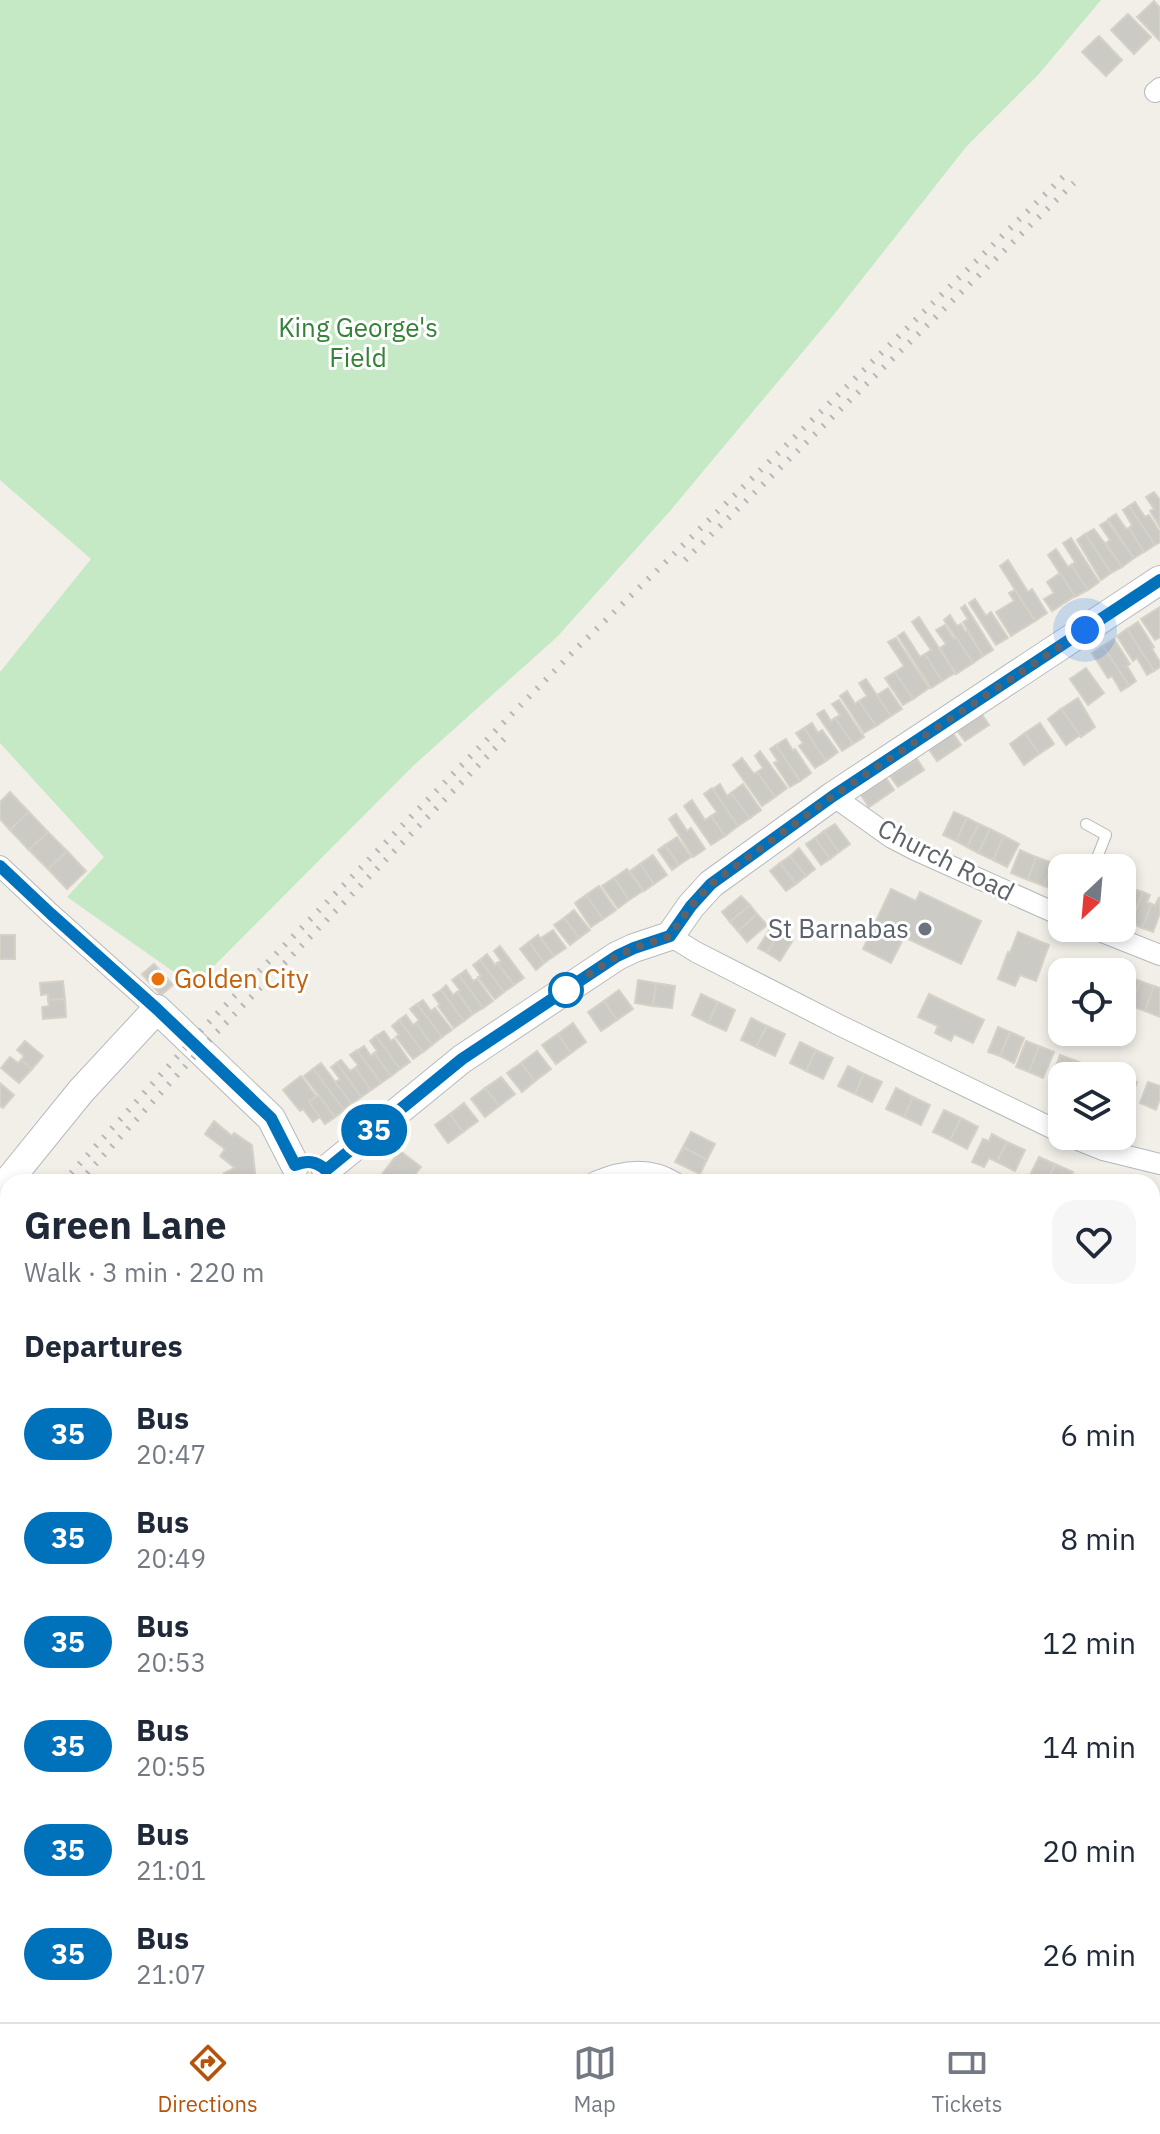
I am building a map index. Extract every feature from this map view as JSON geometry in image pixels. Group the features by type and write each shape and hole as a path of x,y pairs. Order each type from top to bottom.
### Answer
{"main road":[{"path":"330,1174 462,1059 617,956 670,936 711,884 833,796 1160,580"},
{"path":"14,1174 81,1091 157,1009 271,1118 289,1173 308,1161 314,1162 326,1174"}],"street":[{"name":"Church Road","path":"833,796 892,838 1048,910"},
{"path":"3,874 157,1009"},
{"path":"670,936 839,1025 1048,1126"},
{"path":"1127,942 1160,955"},
{"path":"1106,1150 1160,1164"},
{"path":"617,1174 638,1171 650,1174"}],"lane":[{"path":"1086,824 1106,835 1099,854"}],"green space":[{"name":"King George's Field","path":"0,0 1101,0 1038,75 966,147 836,312 670,511 557,637 414,765 194,986 67,897 104,857 0,743 0,672 91,559 0,480"}],"building":[{"path":"1154,1 1160,8 1160,41 1137,17"},
{"path":"1128,14 1151,37 1134,54 1111,30"},
{"path":"1099,36 1122,60 1106,76 1082,52"},
{"path":"1154,492 1160,500 1160,527 1146,497"},
{"path":"1135,502 1145,517 1149,515 1160,532 1160,542 1155,545 1129,506"},
{"path":"1129,506 1155,545 1144,552 1129,528 1132,525 1123,510"},
{"path":"1116,514 1144,552 1134,558 1108,519"},
{"path":"1107,521 1134,558 1122,567 1106,543 1110,540 1100,525"},
{"path":"1094,529 1122,567 1111,573 1085,534"},
{"path":"1085,534 1111,573 1101,580 1077,540"},
{"path":"1071,538 1099,582 1088,590 1071,565 1075,562 1063,543"},
{"path":"1056,549 1088,590 1075,597 1048,555"},
{"path":"1008,560 1028,592 1032,589 1047,613 1035,621 1000,566"},
{"path":"1060,573 1075,596 1052,611 1044,599 1054,593 1047,582"},
{"path":"1015,590 1035,621 1011,636 996,612 1014,601 1009,593"},
{"path":"975,599 986,616 991,612 1008,638 996,645 969,603"},
{"path":"965,605 993,650 983,656 963,622 968,619 961,608"},
{"path":"1160,607 1160,637 1155,640 1141,619"},
{"path":"950,615 957,626 961,624 967,631 983,656 973,663 944,620"},
{"path":"919,617 955,673 942,681 925,654 931,650 912,622"},
{"path":"1138,622 1160,662 1160,667 1154,671 1127,629"},
{"path":"945,625 973,663 956,674 940,648 946,644 936,630"},
{"path":"1127,629 1154,671 1147,675 1137,658 1133,661 1117,636"},
{"path":"904,632 920,657 925,654 942,681 931,688 898,636"},
{"path":"896,638 929,688 913,699 895,672 904,666 888,642"},
{"path":"1114,639 1130,664 1127,666 1136,681 1129,686 1103,646"},
{"path":"1103,646 1129,686 1121,691 1112,676 1108,678 1092,653"},
{"path":"1086,668 1104,693 1088,705 1070,679"},
{"path":"895,672 913,699 903,705 885,678"},
{"path":"866,679 891,716 876,726 859,701 867,696 859,683"},
{"path":"888,688 902,709 891,716 877,695"},
{"path":"847,691 855,704 859,701 876,726 864,733 840,696"},
{"path":"1078,698 1095,727 1081,737 1061,709"},
{"path":"839,700 864,737 853,744 835,718 840,715 832,704"},
{"path":"1061,709 1080,735 1066,745 1048,719"},
{"path":"824,710 831,721 835,718 853,744 842,751 817,714"},
{"path":"981,713 989,725 965,741 956,729"},
{"path":"812,723 818,733 822,730 838,752 826,761 804,728"},
{"path":"1040,723 1054,744 1039,754 1025,733"},
{"path":"804,728 826,761 815,768 799,746 803,743 796,733"},
{"path":"952,732 961,745 937,761 928,748"},
{"path":"1025,733 1039,754 1024,765 1010,744"},
{"path":"786,739 811,773 800,781 776,745"},
{"path":"776,745 800,781 790,787 774,763 778,761 770,749"},
{"path":"760,751 787,788 775,797 757,772 763,768 755,756"},
{"path":"742,758 754,774 757,772 775,797 762,806 733,765"},
{"path":"917,759 924,770 898,787 890,776"},
{"path":"886,778 894,790 869,807 861,795"},
{"path":"720,784 727,796 731,793 750,818 738,826 713,789"},
{"path":"743,784 761,810 750,818 731,793"},
{"path":"712,788 738,826 725,836 711,816 717,812 704,794"},
{"path":"10,792 29,812 10,830 0,819 0,802"},
{"path":"692,800 705,820 711,816 725,836 711,845 684,806"},
{"path":"29,812 48,832 29,850 10,830"},
{"path":"954,812 967,818 956,841 943,835"},
{"path":"676,814 687,831 691,828 705,849 693,857 669,819"},
{"path":"967,818 979,824 967,847 956,841"},
{"path":"835,824 850,844 839,852 824,831"},
{"path":"979,824 990,829 978,853 967,847"},
{"path":"990,829 1004,836 993,860 978,853"},
{"path":"824,831 839,852 830,859 815,838"},
{"path":"48,832 67,851 48,869 29,850"},
{"path":"1004,836 1019,844 1007,867 993,860"},
{"path":"677,837 691,857 679,865 665,845"},
{"path":"815,838 830,859 821,865 806,844"},
{"path":"665,845 679,865 672,870 658,850"},
{"path":"799,848 815,869 806,876 790,856"},
{"path":"1020,850 1036,857 1028,880 1011,873"},
{"path":"67,851 86,871 67,889 48,869"},
{"path":"653,855 667,875 654,884 640,864"},
{"path":"790,856 806,876 796,884 780,863"},
{"path":"1036,857 1048,861 1044,886 1028,880"},
{"path":"780,863 796,884 786,891 770,871"},
{"path":"640,864 654,884 644,891 630,871"},
{"path":"627,869 643,891 629,900 614,878"},
{"path":"614,878 629,900 618,908 602,886"},
{"path":"599,886 616,910 603,919 586,895"},
{"name":"St Barnabas","path":"891,889 916,901 920,892 981,921 961,964 904,937 891,963 863,949"},
{"path":"1136,890 1143,892 1136,910"},
{"path":"1143,892 1150,895 1147,902 1152,904 1142,928 1136,925 1136,910"},
{"path":"586,895 603,919 591,927 575,903"},
{"path":"741,896 750,905 730,922 722,912"},
{"path":"1159,897 1160,913 1153,932 1142,928 1152,904 1155,906"},
{"path":"750,905 757,914 738,931 730,922"},
{"path":"574,910 590,930 579,938 564,918"},
{"path":"757,914 767,925 747,942 738,931"},
{"path":"564,918 579,938 570,945 554,925"},
{"path":"771,927 780,932 767,953 758,948"},
{"path":"553,930 566,948 554,956 541,938"},
{"path":"780,932 793,940 780,961 767,953"},
{"path":"1018,932 1049,945 1036,981 1020,975 1015,986 998,979"},
{"path":"0,935 15,935 15,959 0,959"},
{"path":"538,935 554,956 544,963 529,942"},
{"path":"529,942 544,963 536,970 520,949"},
{"path":"500,946 524,978 514,985 497,963 501,961 494,951"},
{"path":"487,954 514,985 504,992 480,960"},
{"path":"480,960 504,992 495,999 473,965"},
{"name":"Golden City","path":"154,964 173,985 161,995 142,974"},
{"path":"466,970 493,1001 483,1008 459,975"},
{"path":"459,975 483,1008 473,1014 452,980"},
{"path":"638,980 656,983 653,1006 635,1003"},
{"path":"63,981 65,999 48,1000 48,994 41,995 40,983"},
{"path":"1140,981 1154,986 1145,1011 1136,1008"},
{"path":"656,983 675,986 672,1008 653,1006"},
{"path":"446,985 453,995 457,992 473,1014 464,1021 441,990"},
{"path":"1154,986 1160,988 1160,1017 1145,1011"},
{"path":"441,990 464,1021 454,1028 433,995"},
{"path":"619,990 633,1009 617,1020 604,1001"},
{"path":"701,994 718,1002 708,1023 692,1015"},
{"path":"929,994 984,1020 973,1043 954,1034 951,1041 935,1033 938,1026 918,1017"},
{"path":"65,999 66,1017 43,1019 42,1007 49,1006 48,1000"},
{"path":"423,1000 431,1011 435,1008 452,1030 442,1037 417,1004"},
{"path":"604,1001 617,1020 601,1031 588,1012"},
{"path":"718,1002 735,1010 726,1031 708,1023"},
{"path":"417,1004 442,1037 432,1045 410,1009"},
{"path":"406,1015 432,1045 423,1052 399,1020"},
{"path":"751,1018 767,1026 756,1047 741,1040"},
{"path":"399,1020 423,1052 413,1059 396,1037 399,1035 392,1026"},
{"path":"573,1023 586,1042 571,1053 558,1034"},
{"path":"767,1026 785,1034 775,1056 756,1047"},
{"path":"998,1027 1010,1032 1000,1056 988,1052"},
{"path":"384,1031 391,1041 394,1039 410,1062 400,1069 376,1036"},
{"path":"1010,1032 1024,1038 1014,1063 1000,1056"},
{"path":"558,1034 571,1053 556,1064 542,1045"},
{"path":"376,1036 400,1069 391,1076 374,1053 377,1051 370,1041"},
{"path":"25,1041 43,1056 32,1069 21,1060 24,1056 17,1050"},
{"path":"1026,1041 1039,1046 1029,1072 1016,1067"},
{"path":"800,1042 816,1050 806,1071 790,1063"},
{"path":"364,1046 371,1056 374,1053 391,1076 381,1083 357,1051"},
{"path":"1039,1046 1054,1052 1043,1078 1029,1072"},
{"path":"357,1050 381,1083 371,1090 355,1068 358,1065 350,1055"},
{"path":"816,1050 833,1058 823,1079 806,1071"},
{"path":"537,1051 551,1069 535,1081 521,1063"},
{"path":"1060,1055 1074,1060 1073,1062 1057,1062"},
{"path":"10,1057 18,1063 21,1060 32,1069 19,1083 1,1068"},
{"path":"341,1060 350,1071 355,1068 371,1090 361,1097 336,1063"},
{"path":"321,1063 352,1104 344,1110 313,1069"},
{"path":"337,1063 361,1097 352,1104 335,1082 340,1079 331,1067"},
{"path":"521,1063 535,1081 522,1092 507,1073"},
{"path":"848,1066 864,1074 855,1094 838,1086"},
{"path":"313,1069 344,1110 335,1117 304,1076"},
{"path":"864,1074 882,1082 872,1102 855,1094"},
{"path":"301,1076 316,1096 309,1102 320,1117 313,1122 283,1090"},
{"path":"501,1077 515,1094 499,1106 485,1088"},
{"path":"1148,1082 1160,1086 1156,1110 1140,1103"},
{"path":"0,1083 14,1095 3,1108 0,1106"},
{"path":"485,1088 499,1106 485,1117 471,1099"},
{"path":"896,1088 913,1097 904,1117 886,1109"},
{"path":"318,1095 335,1117 325,1124 309,1102"},
{"path":"913,1097 930,1105 921,1125 904,1117"},
{"path":"464,1103 478,1121 463,1132 450,1114"},
{"path":"944,1110 961,1118 950,1140 933,1132"},
{"path":"450,1114 463,1132 448,1143 435,1125"},
{"path":"961,1118 978,1127 967,1149 950,1140"},
{"path":"214,1121 232,1136 234,1133 252,1145 255,1174 224,1174 235,1168 220,1156 225,1149 205,1134"},
{"path":"691,1132 715,1144 707,1160 683,1147"},
{"path":"992,1134 1007,1142 997,1162 989,1158 984,1167 972,1162 983,1139 989,1141"},
{"path":"1007,1142 1025,1150 1015,1171 997,1162"},
{"path":"683,1147 707,1160 700,1174 675,1162"},
{"path":"400,1151 421,1167 415,1174 382,1174"},
{"path":"1039,1157 1055,1164 1051,1174 1030,1174"},
{"path":"1055,1164 1073,1172 1072,1174 1051,1174"}],"railway":[{"path":"70,1174 206,1025 579,646 1066,174"},
{"path":"685,560 1074,183"},
{"path":"86,1174 215,1034 511,732"}],"bus line":[{"name":"35","path":"0,866 271,1118 295,1165 308,1161 326,1170 462,1059 617,956 670,936 711,884 833,796 1160,580"}],"place":[{"name":"St Barnabas","path":"925,929"},
{"name":"Golden City","path":"158,979"}],"route":[{"path":"566,990 560,994 617,956 670,936 711,884 833,796 1085,630"}]}
